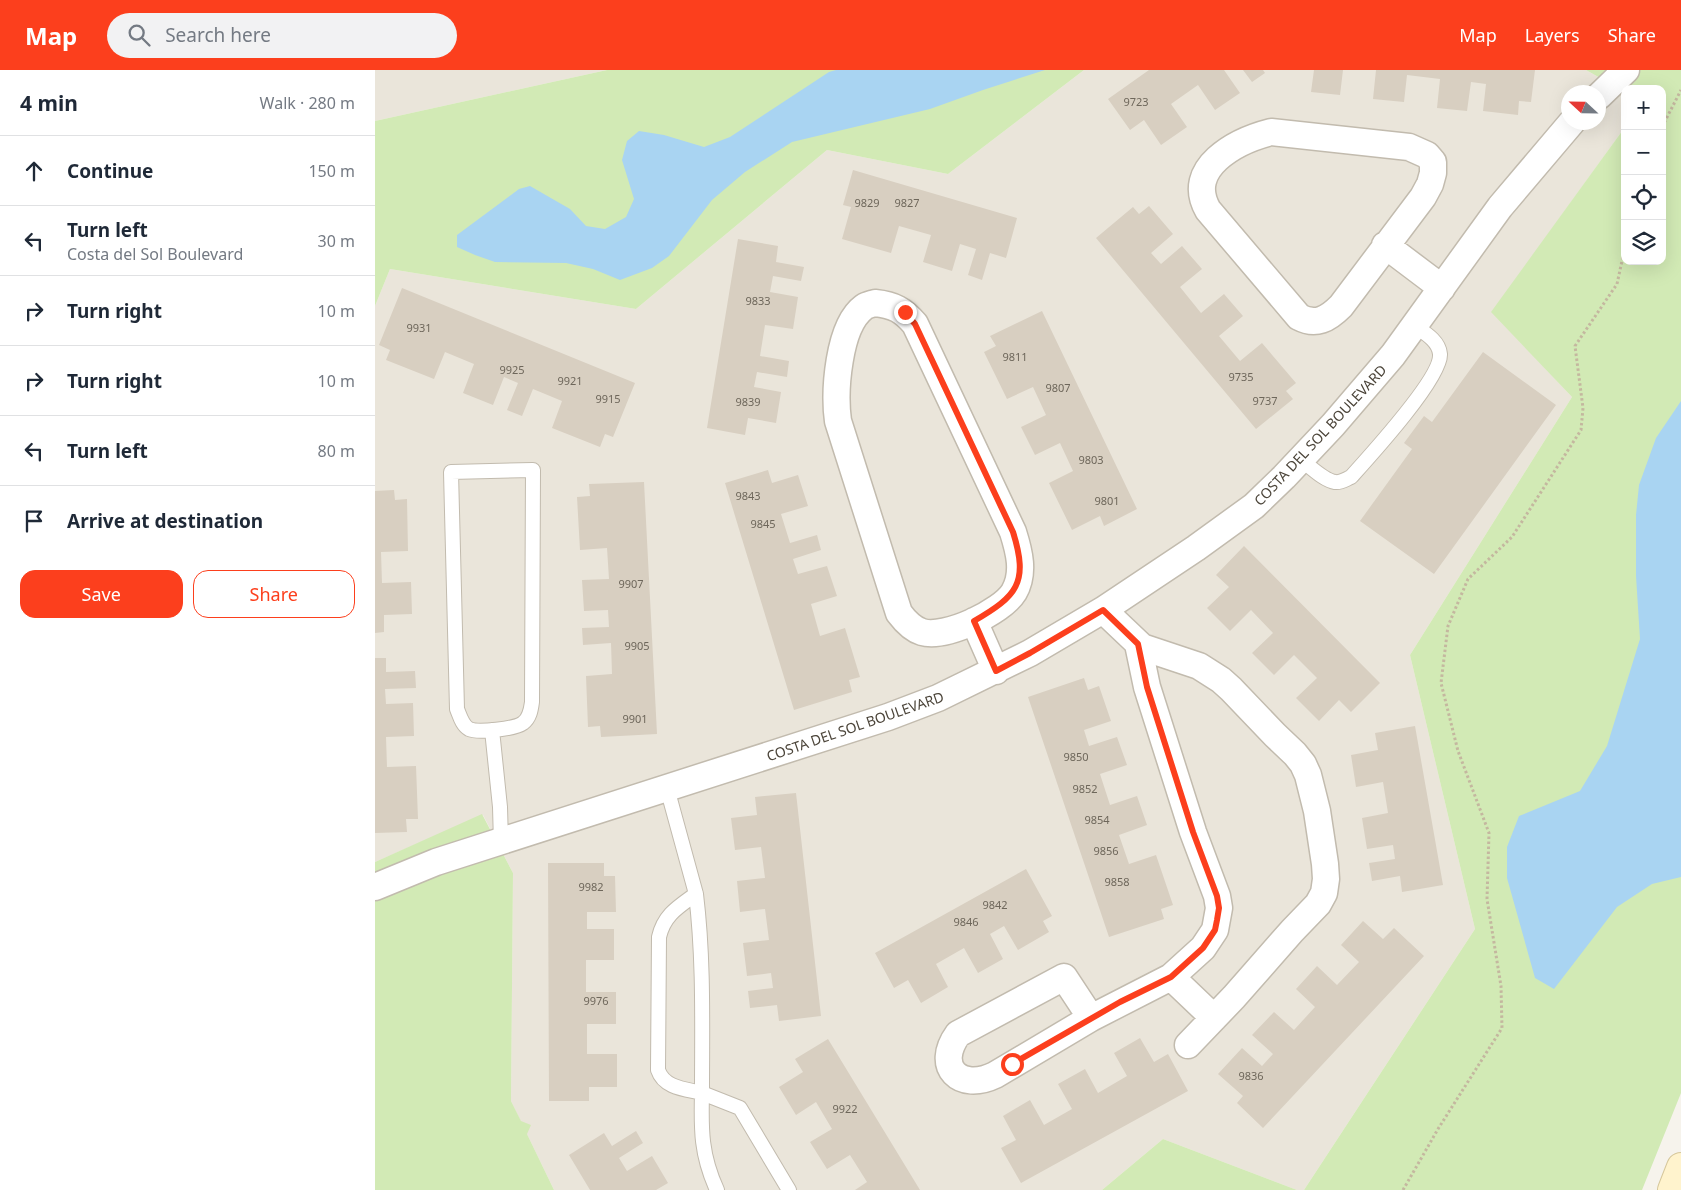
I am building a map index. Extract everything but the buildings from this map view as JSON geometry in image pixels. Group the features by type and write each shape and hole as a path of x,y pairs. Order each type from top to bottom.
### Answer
{"street":[{"path":"1606,90 1627,70"},
{"name":"COSTA DEL SOL BOULEVARD","path":"375,888 436,862 888,717 938,698 1030,653 1103,610 1196,548 1254,506 1284,477 1360,395 1415,326 1499,207 1565,130"},
{"path":"1271,132 1400,146 1418,150 1427,155 1433,162 1430,184 1423,197 1385,245 1336,311 1321,321 1306,320 1299,317 1208,210 1202,201 1201,193 1205,177 1216,160 1241,141 1271,132"},
{"path":"1385,245 1442,288"},
{"path":"875,303 887,304 905,312 915,324 1013,532 1017,545 1020,570 1014,592 999,606 974,621 957,628 933,634 915,630 905,622 899,613 843,440 836,405 841,358 847,332 853,320 865,307 875,303"},
{"path":"1103,610 1142,647 1199,666 1231,689 1275,736 1295,754 1308,775 1317,812 1326,879 1318,904 1188,1045"},
{"path":"974,621 996,671"},
{"path":"1091,1018 1064,977 958,1034 951,1043 949,1051 951,1068 966,1081 985,1080 1091,1018 1171,977 1211,938 1215,930 1219,908 1217,896 1193,832 1147,687 1138,644"},
{"path":"1171,977 1214,1018"},
{"path":"1672,1190 1681,1167"}],"lane":[{"path":"1300,459 1325,477 1335,482 1343,481 1351,477 1393,429 1439,364 1440,354 1437,343 1415,326"},
{"path":"533,470 532,702 530,713 524,723 492,730 475,731 468,728 461,721 457,709 451,472 533,470"},
{"path":"492,730 500,808 501,842"},
{"path":"667,788 696,894 701,933 703,1152 717,1190"},
{"path":"696,894 668,915 661,926 659,937 658,1070 661,1078 668,1084 702,1093 740,1108 789,1190"}],"path":[{"path":"1666,119 1681,90"},
{"path":"1403,1190 1502,1028 1501,986 1487,899 1489,833 1458,751 1441,683 1448,626 1468,579 1512,537 1581,430 1583,408 1575,346 1617,284 1621,265"}],"shaded area":[{"path":"375,70 607,70 375,121"},
{"path":"1084,70 1586,70 1621,90 1621,133 1492,312 1572,397 1410,655 1475,929 1304,1190 1297,1190 1163,1139 1102,1190 554,1190 511,1101 513,873 483,815 375,862 375,306 390,269 636,309 827,150 948,174"}],"green space":[{"path":"607,70 1084,70 948,174 827,150 636,309 390,269 375,306 375,121"},
{"path":"1586,70 1681,70 1681,1093 1642,1190 1304,1190 1475,929 1410,655 1572,397 1491,312 1621,133 1621,265 1666,265 1666,85 1621,85 1621,90"},
{"path":"482,814 513,873 511,1101 521,1121 531,1125 527,1134 554,1190 375,1190 375,862"},
{"path":"1163,1139 1297,1190 1102,1190"}],"water":[{"path":"836,70 1045,70 930,109 792,142 745,172 712,200 669,256 652,268 620,280 593,269 566,263 495,262 457,247 457,235 519,189 530,186 570,209 586,226 605,229 626,217 634,199 622,160 627,141 639,131 664,135 704,147 730,137 829,72"},
{"path":"1681,401 1681,877 1652,884 1617,907 1554,989 1535,978 1507,878 1507,847 1519,816 1580,791 1607,746 1640,639 1636,576 1636,515 1639,485 1656,438"}],"route":[{"path":"905,312 915,324 1013,532 1017,545 1020,570 1014,592 999,606 974,621 996,671 1103,610 1138,644 1147,687 1193,832 1217,896 1219,908 1215,930 1211,938 1203,948 1171,977 1120,1002 1012,1064"}]}
